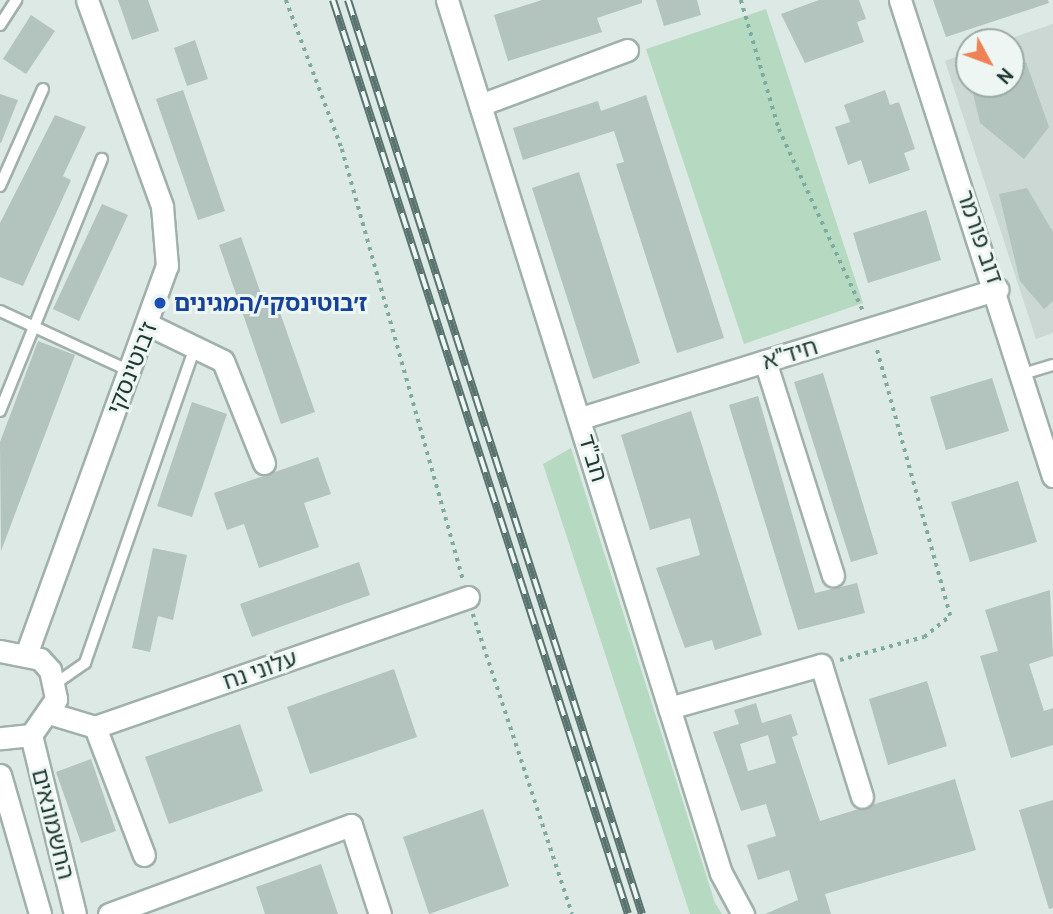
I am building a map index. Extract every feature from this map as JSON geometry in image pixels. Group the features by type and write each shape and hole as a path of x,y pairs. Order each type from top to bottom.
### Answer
{"street":[{"name":"ז'בוטינסקי","path":"27,652 130,370 149,326 167,266 162,206 87,0"},
{"name":"חב\"ד","path":"447,0 581,418 721,873 743,914"},
{"name":"דוב פורמר","path":"901,0 998,289 1053,476"},
{"path":"480,105 627,50"},
{"name":"חיד\"א","path":"581,418 998,289"},
{"path":"149,326 223,361 264,463"},
{"path":"765,362 832,575"},
{"name":"עלוני נח","path":"96,727 468,597"},
{"path":"0,651 27,652 45,665 55,684 52,714 31,735 0,738"},
{"path":"669,708 821,665 862,797"},
{"path":"52,714 96,727 144,855"},
{"name":"החשמונאים","path":"31,735 75,914"},
{"name":"החשמונאים","path":"0,775 40,914"},
{"path":"116,913 351,825 380,914"}],"lane":[{"path":"0,25 16,0"},
{"path":"0,186 43,89"},
{"path":"0,411 32,326 102,159"},
{"path":"0,311 130,370"},
{"path":"55,684 85,663 195,348"},
{"path":"1023,374 1053,365"}],"path":[{"path":"286,0 342,149 468,597 572,914"},
{"path":"741,0 779,129 871,329 950,615 924,637 821,665"}],"shaded area":[{"path":"1053,24 1053,333 1036,339 957,98 1025,98 1025,34"},
{"path":"955,57 955,92 945,61"}],"green space":[{"path":"766,9 863,303 744,344 646,49"},
{"path":"571,448 715,903 722,914 690,914 543,464"}],"building":[{"path":"118,0 148,0 159,31 132,40"},
{"path":"542,0 642,0 642,3 597,18 602,32 508,61 494,15"},
{"path":"656,0 697,0 701,15 664,26"},
{"path":"819,0 859,0 866,19 857,22 864,42 805,63 781,14"},
{"path":"933,0 1048,0 1049,3 973,28 955,28 955,34 946,37"},
{"path":"31,15 55,31 26,74 3,59"},
{"path":"195,40 208,79 187,86 174,48"},
{"path":"1025,62 1049,127 1024,159 980,123 974,98 1025,98"},
{"path":"183,90 225,211 198,220 156,99"},
{"path":"885,90 890,105 899,102 915,149 904,153 910,170 869,184 861,160 848,165 835,127 850,122 844,105"},
{"path":"0,94 18,100 1,143 0,143"},
{"path":"646,95 724,338 677,353 616,164 624,162 614,131 523,160 513,128 598,101 601,111"},
{"path":"55,115 86,127 63,176 71,180 23,286 0,277 0,223"},
{"path":"579,172 640,363 593,379 532,188"},
{"path":"1027,188 1053,232 1053,301 1044,309 1020,281 999,194"},
{"path":"102,204 128,215 79,321 53,309"},
{"path":"926,210 941,260 868,283 853,233"},
{"path":"241,237 266,308 277,304 315,412 281,424 219,245"},
{"path":"38,341 75,355 1,551 0,442"},
{"path":"823,373 878,554 851,562 794,382"},
{"path":"992,378 1009,431 946,450 930,397"},
{"path":"758,396 815,593 857,583 865,613 798,630 729,405"},
{"path":"192,402 227,414 192,517 157,506"},
{"path":"691,411 762,635 715,650 712,640 685,648 656,568 700,555 690,518 650,530 621,435"},
{"path":"318,457 331,494 304,503 319,547 259,568 244,524 227,530 214,493"},
{"path":"1018,481 1037,542 970,562 951,502"},
{"path":"153,548 187,555 173,620 158,616 150,652 132,648"},
{"path":"359,562 370,595 252,637 240,604"},
{"path":"1050,590 1053,656 1029,664 1044,711 1053,708 1053,745 1011,758 980,656 998,651 985,610"},
{"path":"394,669 417,737 310,774 287,707"},
{"path":"927,681 947,746 888,765 869,699"},
{"path":"756,703 762,723 791,714 798,735 792,737 820,821 955,779 976,850 825,894 831,914 765,914 798,900 789,870 758,880 747,845 776,836 766,804 741,811 713,732 739,724 734,710","holes":["768,735 776,763 748,771 740,744"]},
{"path":"240,724 263,791 169,824 145,757"},
{"path":"91,759 116,831 81,843 56,772"},
{"path":"1053,800 1053,908 1049,909 1019,810"},
{"path":"483,809 509,886 429,914 403,837"},
{"path":"321,864 338,914 265,914 256,887"}],"railway":[{"path":"333,0 628,914"},
{"path":"348,0 642,914"}],"place":[{"name":"ז׳בוטינסקי/המגינים","path":"160,303"}]}
